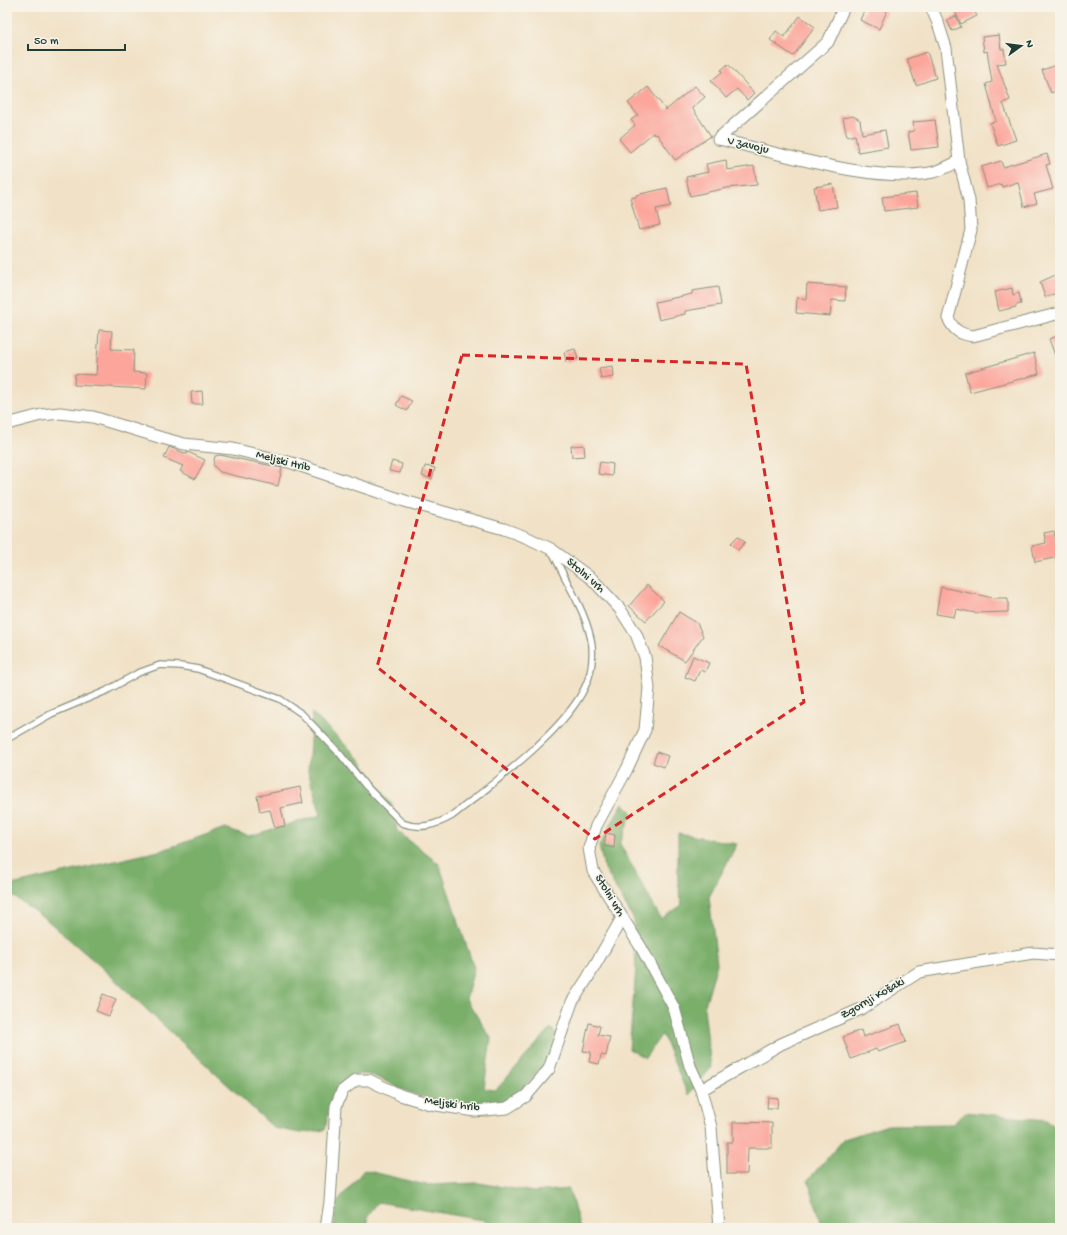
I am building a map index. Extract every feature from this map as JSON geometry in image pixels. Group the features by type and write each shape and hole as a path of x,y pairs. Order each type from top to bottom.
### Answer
{"street":[{"name":"V zavoju","path":"844,7 837,26 828,42 718,139 850,169 897,175 935,172 959,161"},
{"path":"931,7 938,22 946,48 959,161 969,200 971,230 948,318 952,326 960,334 973,336 1060,313"},
{"name":"Meljski Hrib","path":"7,424 41,415 60,413 92,417 184,444 234,449 292,463 408,502 504,529 552,549"},
{"name":"Stolni vrh","path":"552,549 592,579 620,609 636,634 645,657 650,688 645,730 627,769 596,826 589,848 593,871 642,949 674,1008 690,1066 701,1090 711,1127 719,1228"},
{"name":"Meljski hrib","path":"326,1228 330,1202 336,1106 342,1091 356,1080 369,1080 400,1095 430,1104 475,1111 507,1108 526,1096 549,1069 572,1002 622,918"},
{"name":"Zgornji Košaki","path":"701,1090 781,1044 805,1032 861,1009 919,972 1034,953 1060,955"}],"lane":[{"path":"7,739 51,714 106,691 138,672 160,665 198,669 232,680 280,699 302,714 318,729 365,785 402,823 409,826 427,827 442,822 452,816 546,736 578,700 586,687 592,665 592,646 588,628 579,605 564,577 552,549"}],"highlighted area":[{"path":"462,355 746,364 804,702 595,839 377,667"}],"green space":[{"path":"312,713 360,759 392,805 397,831 439,864 474,968 466,999 491,1038 484,1089 496,1090 551,1028 557,1034 550,1059 546,1066 505,1102 479,1106 453,1104 413,1094 372,1075 359,1074 346,1080 336,1092 330,1107 325,1130 300,1133 274,1128 100,966 47,920 7,892 7,886 163,850 225,828 249,836 321,815 308,772"},
{"path":"623,803 632,812 620,844 661,919 682,905 678,881 678,833 737,844 709,897 717,964 704,1008 711,1068 688,1095 662,1034 645,1058 629,1049 636,970 634,920 604,867 599,846"},
{"path":"965,1112 1046,1120 1060,1130 1060,1228 823,1228 808,1180 844,1139 888,1125 953,1124"},
{"path":"364,1170 426,1185 479,1183 533,1192 569,1189 580,1228 497,1228 483,1220 378,1202 367,1218 368,1228 335,1228 335,1205"}],"building":[{"path":"866,7 880,7 887,11 879,29 860,20"},
{"path":"953,7 972,7 977,16 961,24"},
{"path":"800,16 815,27 793,56 770,40 776,31 784,37"},
{"path":"956,16 961,27 952,31 947,20"},
{"path":"999,35 1001,49 1004,49 1006,63 997,64 1010,100 1003,103 1016,140 998,146 990,123 996,121 986,84 992,82 987,51 984,52 982,37"},
{"path":"927,52 936,78 916,85 907,59"},
{"path":"728,64 754,93 747,100 737,89 726,98 711,81 722,72 721,70"},
{"path":"1060,64 1060,89 1051,93 1042,70"},
{"path":"695,86 705,97 692,108 711,136 675,160 657,134 655,135 653,133 630,152 619,139 635,125 631,120 638,115 628,103 648,87 666,110"},
{"path":"853,116 860,120 862,134 885,130 888,147 858,152 855,135 847,137 843,118"},
{"path":"935,120 939,147 911,150 908,132 914,131 913,122"},
{"path":"1047,154 1050,164 1046,165 1053,189 1034,194 1037,203 1024,207 1018,182 1002,187 1001,184 987,188 981,167 1001,161 1003,167"},
{"path":"726,160 727,170 754,166 757,185 727,188 690,196 686,177 708,172 706,164"},
{"path":"833,184 837,207 818,210 814,187"},
{"path":"667,188 671,206 656,209 660,225 639,230 630,198 636,197 636,195"},
{"path":"916,193 918,207 884,211 882,197"},
{"path":"1060,273 1060,292 1045,297 1040,282"},
{"path":"807,284 846,287 845,301 832,300 830,316 796,313 797,298 806,299"},
{"path":"718,287 721,305 685,311 685,314 659,320 655,302 692,294 692,291"},
{"path":"1012,288 1013,295 1019,293 1021,304 1016,305 1016,307 999,311 995,292"},
{"path":"99,330 112,331 111,349 134,350 133,372 147,373 146,389 74,385 75,374 96,375"},
{"path":"1060,335 1060,366 1059,366 1049,339"},
{"path":"575,349 578,359 566,362 564,352"},
{"path":"1034,353 1039,374 970,392 965,373"},
{"path":"613,366 614,377 601,379 599,368"},
{"path":"202,391 203,404 192,404 191,392"},
{"path":"401,396 412,401 407,411 396,405"},
{"path":"584,445 585,456 572,457 571,446"},
{"path":"169,447 187,454 188,452 205,460 195,479 180,471 183,466 164,458"},
{"path":"220,455 282,468 278,486 220,472 213,465 215,456"},
{"path":"392,461 402,464 400,473 389,471"},
{"path":"600,462 613,464 612,476 598,474"},
{"path":"425,466 435,468 432,479 422,476"},
{"path":"1054,531 1059,557 1035,562 1032,546 1046,543 1044,533"},
{"path":"738,536 745,542 738,550 731,543"},
{"path":"647,585 664,601 646,621 629,606"},
{"path":"941,587 994,598 1008,598 1008,612 975,613 956,609 954,617 936,614"},
{"path":"679,612 697,623 703,636 685,661 659,646"},
{"path":"693,656 709,663 705,672 700,670 695,681 685,677"},
{"path":"657,752 668,756 664,767 653,763"},
{"path":"300,787 303,803 281,808 285,826 275,828 270,810 260,812 257,796"},
{"path":"606,833 615,835 614,848 604,846"},
{"path":"103,994 116,999 109,1016 96,1011"},
{"path":"589,1023 600,1026 598,1035 610,1037 606,1056 601,1055 599,1064 589,1062 591,1052 583,1051"},
{"path":"900,1024 906,1042 878,1052 876,1049 851,1059 843,1037 861,1030 863,1037"},
{"path":"768,1097 778,1098 777,1108 767,1108"},
{"path":"733,1122 772,1123 772,1148 748,1148 747,1174 727,1174 727,1142 733,1142"}]}
